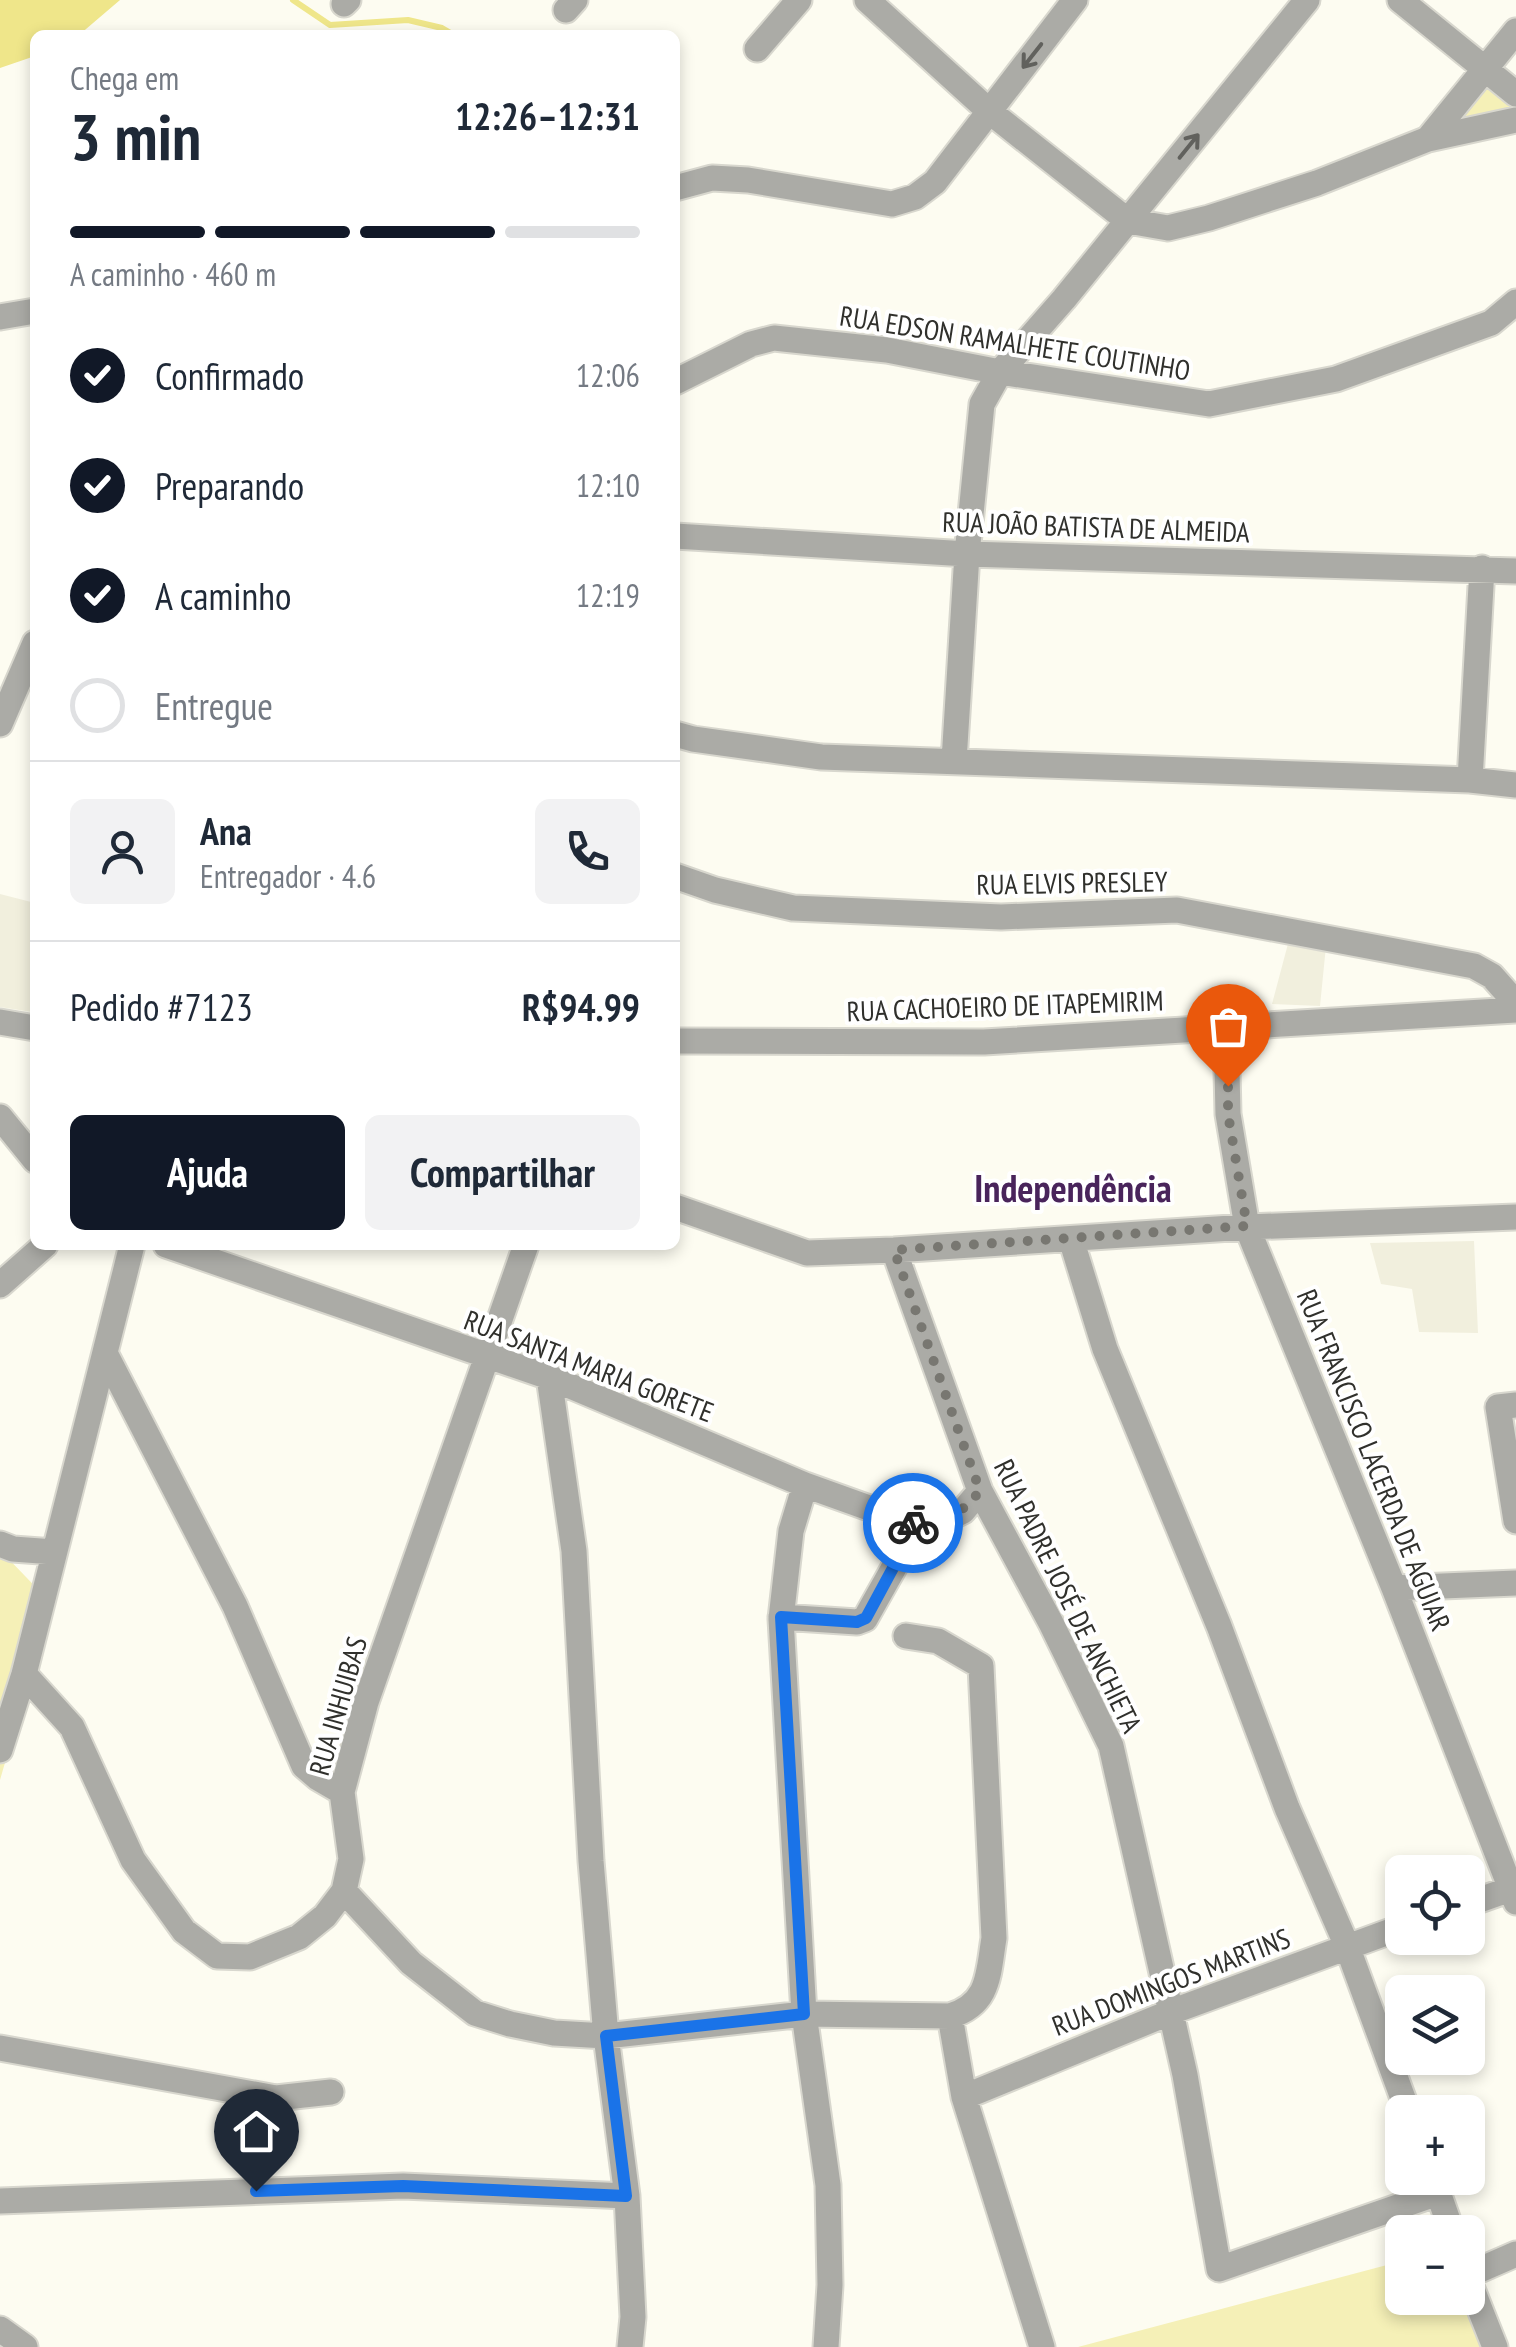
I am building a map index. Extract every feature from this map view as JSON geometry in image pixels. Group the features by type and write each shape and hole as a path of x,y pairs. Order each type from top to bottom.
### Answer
{"street":[{"path":"757,49 799,0"},
{"path":"867,0 989,112 1128,222 1168,228 1209,218 1428,139 1516,120"},
{"path":"680,187 712,178 748,180 892,204 916,198 936,182 1075,0"},
{"path":"954,760 967,554 982,404 1000,372 1128,222 1307,0"},
{"path":"1400,0 1516,94"},
{"path":"1428,139 1516,31"},
{"name":"RUA EDSON RAMALHETE COUTINHO","path":"680,379 750,344 774,338 887,350 1000,372 1209,404 1336,379 1491,323 1516,302"},
{"path":"0,317 30,312"},
{"name":"RUA JOÃO BATISTA DE ALMEIDA","path":"680,536 967,554 1516,571"},
{"path":"1470,780 1482,568"},
{"path":"0,724 30,655"},
{"path":"680,735 821,757 1470,780 1516,785"},
{"name":"RUA ELVIS PRESLEY","path":"680,878 793,908 1002,917 1177,910 1474,966 1492,976 1516,1003"},
{"name":"RUA CACHOEIRO DE ITAPEMIRIM","path":"680,1041 984,1042 1516,1010"},
{"path":"0,1022 30,1027"},
{"name":"RUA FRANCISCO LACERDA DE AGUIAR","path":"1226,1028 1228,1114 1247,1226 1514,1893"},
{"path":"0,1117 30,1154"},
{"path":"680,1209 807,1253 1072,1240 1247,1226 1516,1218"},
{"path":"1072,1240 1104,1349 1219,1626 1402,2095"},
{"path":"0,1284 39,1250"},
{"path":"0,1750 24,1674 131,1250"},
{"name":"RUA SANTA MARIA GORETE","path":"180,1250 549,1377 805,1485 908,1522 937,1524 963,1511 980,1491"},
{"name":"RUA INHUIBAS","path":"344,1892 351,1859 342,1792 366,1702 524,1250"},
{"name":"RUA PADRE JOSÉ DE ANCHIETA","path":"894,1250 980,1491 1111,1746 1171,2012 1219,2269 1409,2195"},
{"path":"106,1355 235,1606 304,1766 342,1792"},
{"path":"549,1377 574,1551 591,1860 606,2036 626,2196 633,2318 630,2347"},
{"path":"1507,1406 1516,1521"},
{"path":"805,1485 791,1531 781,1617 804,2014 828,2185 830,2285 826,2347"},
{"path":"781,1617 857,1622 866,1618 900,1555 908,1522"},
{"path":"0,1544 13,1549 54,1552"},
{"path":"1394,1588 1516,1583"},
{"path":"24,1674 72,1727 133,1860 184,1931 218,1956 250,1957 299,1936 325,1916 344,1892 411,1963 475,2013 554,2033 606,2036 804,2014 950,2016 968,2011 980,1998 988,1977 994,1938 981,1666 938,1641 906,1636"},
{"path":"1485,1900 1514,1893"},
{"name":"RUA DOMINGOS MARTINS","path":"964,2097 1171,2012 1385,1933"},
{"path":"950,2016 964,2097 1042,2347"},
{"path":"0,2048 276,2098 331,2092"},
{"path":"0,2201 403,2186 626,2196"},
{"path":"1485,2269 1516,2254"},
{"path":"1483,2315 1495,2347"},
{"path":"0,2329 25,2347"}],"shaded area":[{"path":"0,0 120,0 85,30 30,30 30,58 0,68"},
{"path":"1487,85 1516,107 1455,124"},
{"path":"0,894 30,902 30,1012 0,1007"},
{"path":"1289,940 1326,946 1320,1006 1272,1004"},
{"path":"1474,1241 1478,1333 1419,1332 1412,1289 1381,1284 1370,1243"},
{"path":"0,1550 51,1603 0,1780"},
{"path":"1385,2266 1385,2315 1472,2315 1483,2347 1078,2347"}],"waterway":[{"path":"293,0 330,25 408,20 445,30"}],"way so far":[{"path":"913,1523 937,1524 963,1511 980,1491 894,1250 1247,1226 1228,1114 1228,1086"}],"district":[{"name":"Independência","path":"1073,1189"}],"route":[{"path":"256,2191 403,2186 626,2196 606,2036 804,2014 781,1617 857,1622 866,1618 900,1555 908,1522 913,1523"}]}
